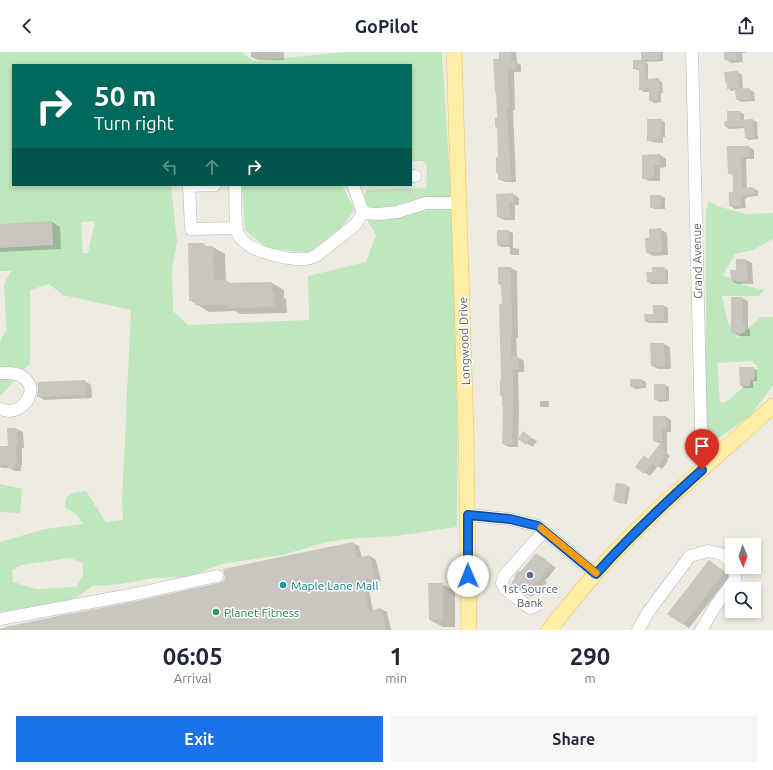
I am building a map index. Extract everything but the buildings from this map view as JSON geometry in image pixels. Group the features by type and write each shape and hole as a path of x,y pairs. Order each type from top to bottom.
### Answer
{"main road":[{"name":"Longwood Drive","path":"454,52 466,422 469,630"},
{"path":"548,630 618,549 653,515 773,406"}],"street":[{"name":"Grand Avenue","path":"692,52 702,470"},
{"path":"189,186 191,229 237,228"},
{"path":"235,186 237,228 241,239 255,249 269,254 285,258 306,259 317,255 355,225 362,213 362,209 353,186"},
{"path":"362,213 379,214 397,212 426,203 459,203"},
{"path":"0,373 13,373 24,377 29,384 31,392 27,401 19,409 10,411 0,409"},
{"path":"468,515 510,519 538,526 596,574"},
{"path":"537,605 530,608 504,588 502,583 504,576 544,531"},
{"path":"638,630 649,611 690,556 708,551 722,554 725,557"},
{"path":"701,630 715,607 735,580 735,574"},
{"path":"0,619 135,594 217,576"}],"green space":[{"path":"0,52 241,52 254,61 345,52 442,52 458,310 457,527 396,536 356,538 327,542 282,555 221,564 189,577 154,578 120,584 93,586 67,603 0,612 0,542 45,529 83,524 76,514 65,507 66,498 72,493 86,491 106,522 123,520 122,501 131,310 63,295 49,284 30,290 30,363 0,396 0,341 6,330 4,284 11,271 0,271","holes":["12,64 412,64 412,161 423,161 427,166 426,188 367,190 363,196 368,206 368,222 376,235 366,262 308,276 309,320 188,325 173,311 172,269 177,242 171,186 12,186","95,221 88,253 83,253 81,222","70,558 83,563 83,576 76,587 36,589 13,582 12,570 22,565"]},
{"path":"242,186 343,186 355,210 339,230 309,253 267,248 245,230"},
{"path":"709,201 720,207 748,214 773,213 773,239 753,250 735,254 723,275 746,286 764,290 759,296 722,296 727,320 737,338 761,317 773,317 773,385 751,415 715,441 706,441 706,211","holes":["752,361 757,366 756,376 725,403 720,402 717,363"]},
{"path":"0,484 22,489 20,513 0,512"}],"slow traffic":[{"path":"541,528 596,573"}],"place":[{"name":"1st Source Bank","path":"530,575"},
{"name":"Maple Lane Mall","path":"283,585"},
{"name":"Planet Fitness","path":"216,612"}],"route":[{"path":"468,576 468,515 510,519 538,526 596,574 618,549 702,470"}]}
